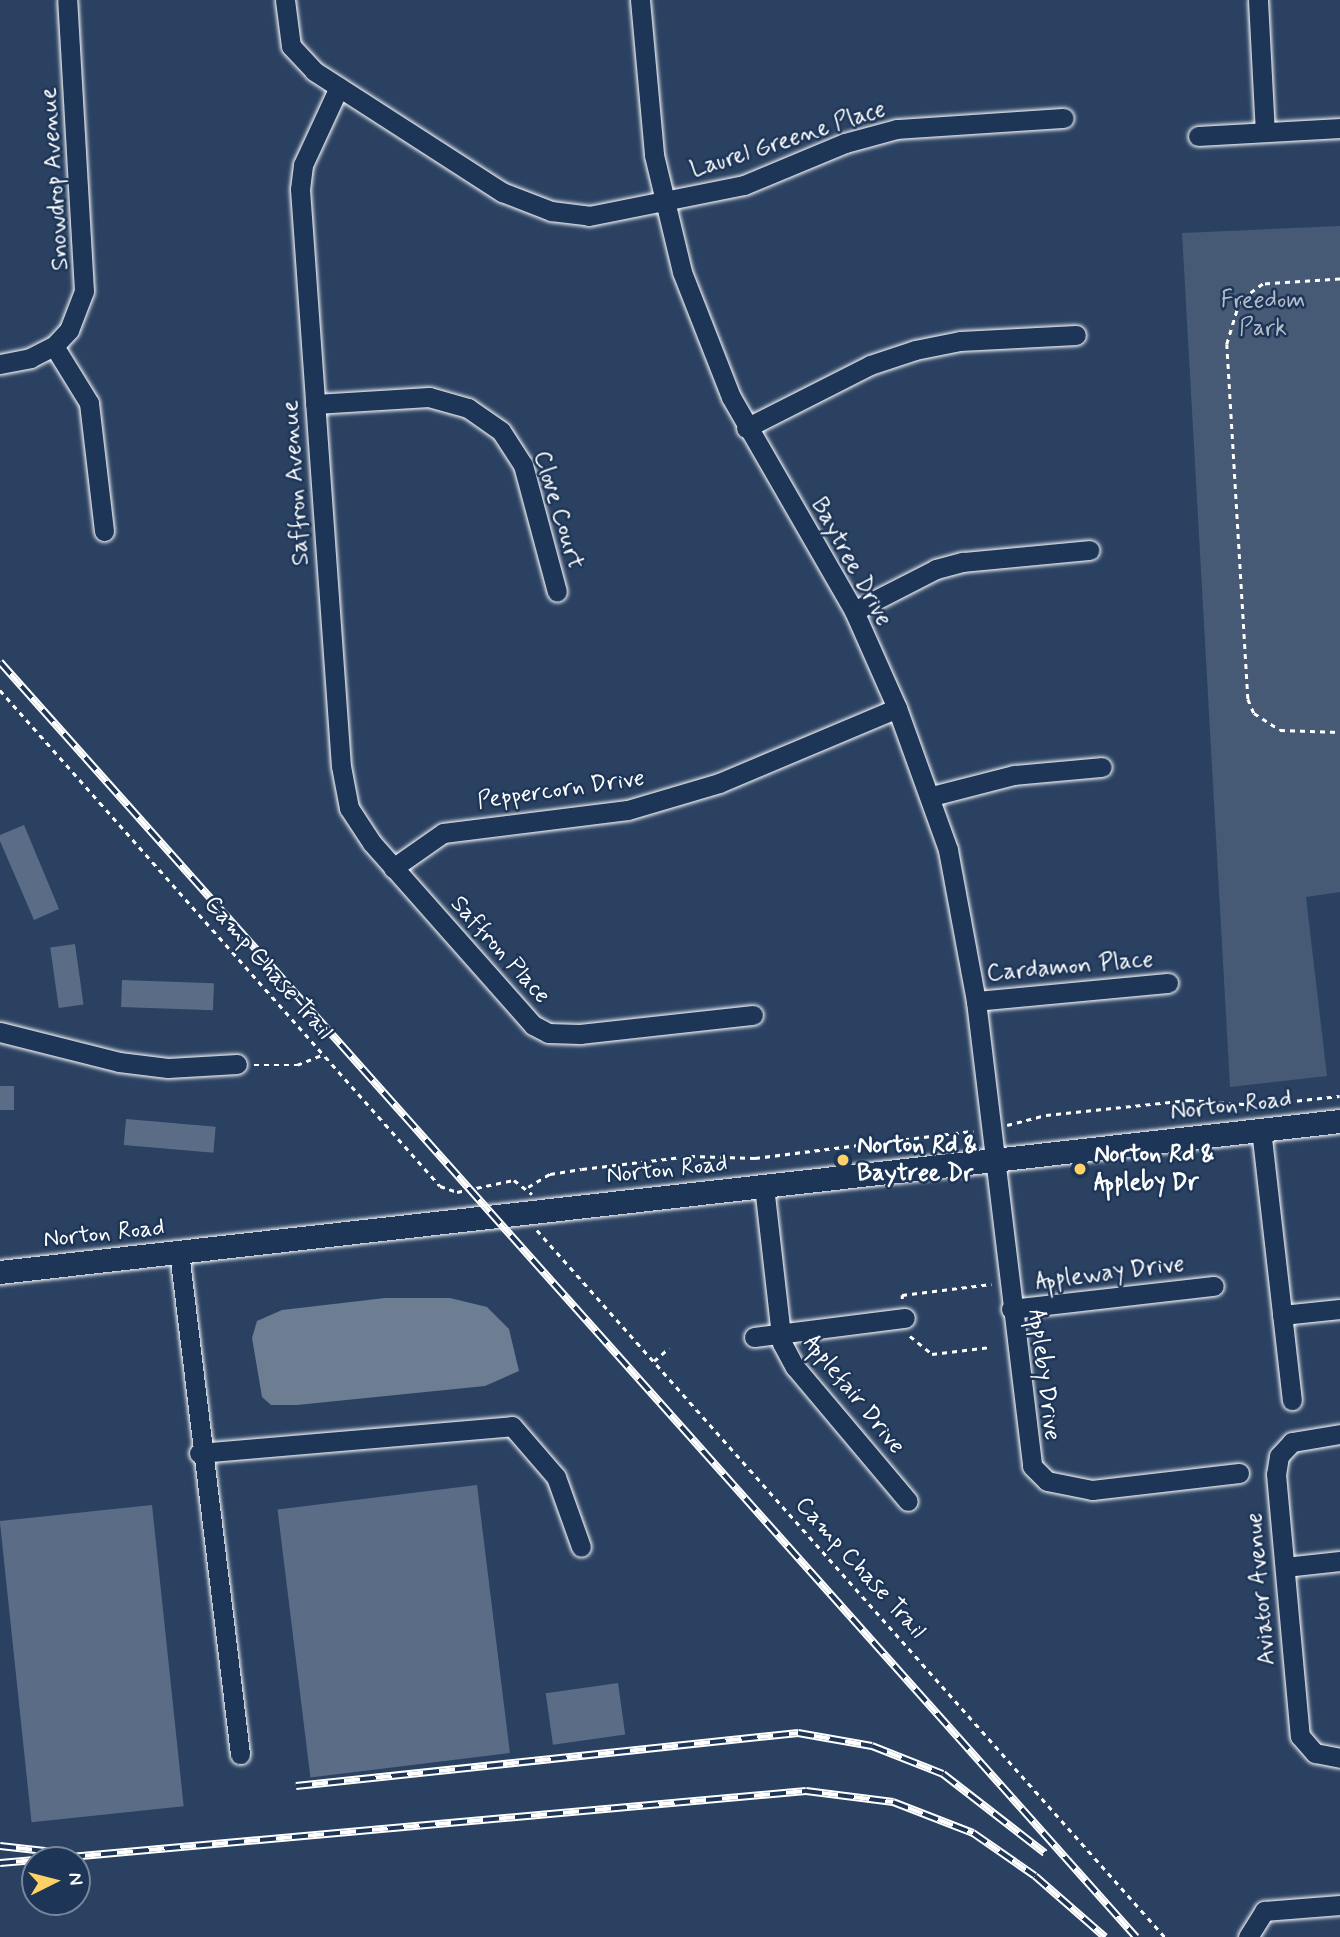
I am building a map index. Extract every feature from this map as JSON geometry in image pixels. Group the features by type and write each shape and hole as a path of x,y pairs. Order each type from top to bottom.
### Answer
{"main road":[{"name":"Norton Road","path":"0,1272 1340,1121"}],"street":[{"name":"Snowdrop Avenue","path":"54,346 78,312 86,270 67,0"},
{"name":"Laurel Greene Place","path":"285,0 288,35 297,56 339,87 528,204 589,216 665,203 744,185 873,134 1063,118"},
{"name":"Baytree Drive","path":"640,0 646,96 665,203 691,296 746,428 854,611 932,796 960,902 995,1159"},
{"path":"1258,0 1265,132"},
{"name":"Saffron Avenue","path":"339,87 303,165 300,189 344,788 359,826 393,868"},
{"path":"1198,136 1340,128"},
{"path":"746,428 870,365 915,350 960,341 1076,335"},
{"path":"0,363 30,358 54,346 89,402 104,531"},
{"name":"Clove Court","path":"315,404 429,397 468,408 501,430 523,465 557,593"},
{"path":"854,611 949,565 1089,550"},
{"name":"Peppercorn Drive","path":"393,868 443,833 628,810 719,783 897,708"},
{"path":"932,796 1014,775 1102,767"},
{"name":"Saffron Place","path":"393,868 523,1014 548,1033 580,1034 753,1015"},
{"name":"Cardamon Place","path":"975,1001 1168,983"},
{"path":"0,1032 119,1062 168,1068 237,1064"},
{"path":"1261,1129 1292,1400"},
{"name":"Appleby Drive","path":"995,1159 1032,1465 1047,1481 1092,1490 1239,1473"},
{"name":"Applefair Drive","path":"764,1186 780,1334 795,1367 908,1501"},
{"path":"179,1252 200,1453 240,1754"},
{"name":"Appleway Drive","path":"1012,1309 1214,1286"},
{"path":"1282,1315 1340,1309"},
{"path":"754,1337 905,1318"},
{"path":"200,1453 512,1426 556,1477 581,1547"},
{"name":"Aviator Avenue","path":"1340,1434 1292,1442 1279,1456 1276,1474 1300,1736 1315,1753 1340,1758"},
{"path":"1285,1567 1340,1562"},
{"path":"1248,1937 1264,1911 1340,1905"}],"path":[{"path":"1340,279 1263,284 1240,301 1227,344 1248,699 1254,713 1280,730 1340,732"},
{"name":"Camp Chase Trail","path":"0,690 440,1186 457,1192 507,1180 528,1187"},
{"path":"237,1064 297,1065 322,1055"},
{"path":"533,1200 528,1187 550,1174 582,1169 690,1156 755,1158 991,1128 1046,1115 1189,1100 1257,1105 1340,1096"},
{"name":"Camp Chase Trail","path":"534,1220 539,1234 1165,1937"},
{"path":"902,1295 1008,1282"},
{"path":"910,1340 932,1354 991,1347"},
{"path":"653,1361 668,1348"}],"green space":[{"name":"Freedom Park","path":"1340,226 1340,892 1306,897 1327,1076 1230,1087 1182,233"}],"shaded area":[{"path":"385,1298 450,1298 487,1307 509,1329 519,1371 485,1386 297,1405 271,1405 262,1397 252,1338 257,1321 282,1310"}],"building":[{"path":"24,825 59,909 34,920 0,841 0,835"},
{"path":"75,944 83,1004 59,1008 50,947"},
{"path":"122,980 214,983 213,1010 121,1007"},
{"path":"0,1086 14,1086 14,1110 0,1110"},
{"path":"126,1119 216,1127 213,1153 124,1145"},
{"path":"477,1485 510,1753 310,1777 277,1509"},
{"path":"152,1505 184,1806 32,1822 0,1521"},
{"path":"618,1683 625,1734 553,1745 546,1693"}],"railway":[{"path":"0,662 1136,1937"},
{"path":"296,1786 798,1733 872,1746 943,1774 1045,1853"},
{"path":"91,1855 806,1791 893,1802 973,1833 1035,1876 1105,1937"},
{"path":"0,1846 21,1848"},
{"path":"0,1863 21,1861"}],"place":[{"name":"Norton Rd & Baytree Dr","path":"843,1160"},
{"name":"Norton Rd & Appleby Dr","path":"1080,1169"}]}
